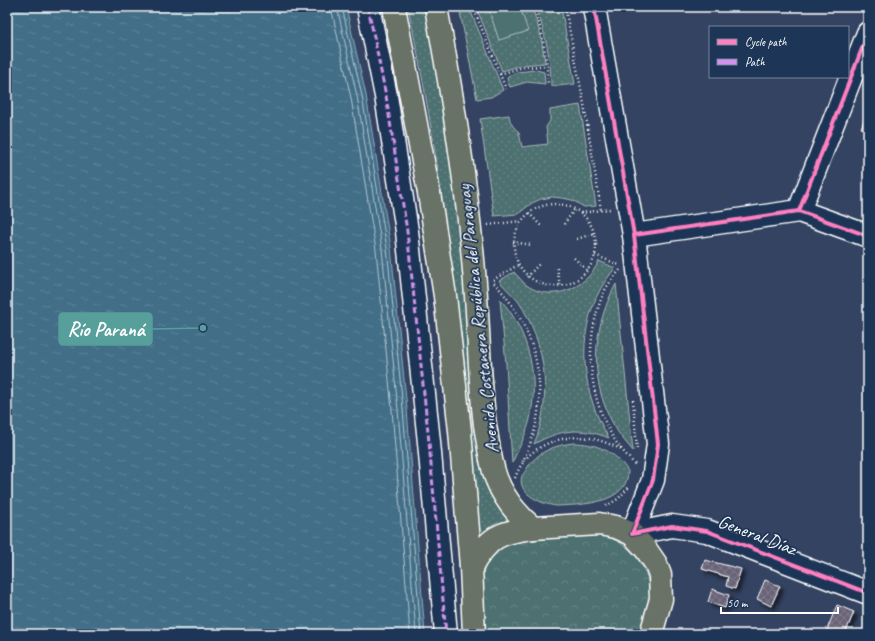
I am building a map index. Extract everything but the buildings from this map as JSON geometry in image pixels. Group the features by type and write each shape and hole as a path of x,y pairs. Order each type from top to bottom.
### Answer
{"main road":[{"name":"Avenida Costanera República del Paraguay","path":"394,7 429,193 445,296 460,431 471,567 474,634"},
{"name":"Avenida Costanera República del Paraguay","path":"436,7 465,179 474,263 482,402 487,437 494,471 506,500 533,528"},
{"path":"471,567 487,543 499,535 514,530 599,524 616,527 632,534 649,553 656,564 660,575 661,599 651,634"}],"street":[{"path":"368,7 386,96 407,231 430,454 446,634"},
{"path":"594,7 634,235 658,444 653,480 632,534"},
{"path":"799,211 868,32"},
{"path":"634,235 799,211 868,236"},
{"name":"General Díaz","path":"632,534 672,526 707,530 868,593"}],"path":[{"path":"473,7 506,89"},
{"path":"534,7 543,36 548,84"},
{"path":"565,7 583,97 601,210"},
{"path":"500,74 524,67 547,66"},
{"path":"551,204 563,205 575,209 581,213 587,219 595,233 597,244 595,255 588,271 570,284 550,287 527,277 518,266 514,254 513,242 521,221 529,213 539,207 551,204"},
{"path":"564,224 575,209"},
{"path":"581,213 611,209"},
{"path":"529,213 541,226"},
{"path":"488,225 521,221"},
{"path":"578,239 595,233"},
{"path":"513,242 532,245"},
{"path":"595,255 620,265"},
{"path":"574,258 588,271"},
{"path":"618,258 621,274"},
{"path":"527,277 540,263"},
{"path":"513,483 535,429 539,392 537,363 531,341 524,324 514,307 493,282 518,266"},
{"path":"558,268 560,286"},
{"path":"620,269 604,292 595,323 591,361 592,377 600,409 612,436 621,450 636,466"},
{"path":"632,396 637,454"},
{"path":"522,463 543,446 563,438 585,437 597,439 621,450"},
{"path":"635,472 637,460"},
{"path":"601,507 608,506 618,499 631,483"}],"green space":[{"path":"408,7 427,7 454,178 464,270 479,462 485,481 495,500 510,522 482,537 479,537 456,313 439,179 425,93"},
{"path":"459,7 469,7 503,90 491,97 477,99"},
{"path":"476,7 488,7 499,40 527,31 520,7 532,7 541,36 545,63 523,65 502,71"},
{"path":"488,7 520,7 528,31 499,40"},
{"path":"536,7 561,7 575,84 558,86 551,85 547,46"},
{"path":"536,70 544,72 545,84 527,82 510,87 507,79 508,76 517,72"},
{"path":"580,105 596,206 584,207 572,200 552,197 541,199 532,203 518,214 494,216 480,119 509,115 512,125 519,132 522,147 548,144 546,127 550,121 550,110"},
{"path":"599,261 615,268 601,288 587,325 585,364 593,403 609,438 589,432 571,431 553,435 534,444 540,426 545,389 544,371 540,352 528,317 518,301 499,281 514,272 525,284 535,290 546,293 556,293 577,286 586,279"},
{"path":"616,284 633,451 618,432 608,414 602,396 596,358 602,320"},
{"path":"500,299 519,326 530,358 533,374 532,407 529,423 512,463 506,364"},
{"path":"573,443 581,443 597,447 611,453 617,458 628,471 627,480 623,487 610,497 593,503 562,506 539,501 527,493 521,482 522,476 531,462 547,450"},
{"path":"586,535 604,536 623,545 638,559 643,568 647,577 650,598 648,612 641,634 483,634 481,606 482,579 485,567 491,556 501,548 515,541"}],"water":[{"path":"7,7 346,7 366,95 391,248 407,409 425,634 7,634"}],"marked path":[{"path":"368,7 386,96 407,231 429,442 446,634"}],"cycle path":[{"path":"594,7 634,235 658,444 653,480 632,534"},
{"path":"799,211 868,33"},
{"path":"634,235 799,211 868,236"},
{"path":"632,534 672,526 707,531 868,593"}],"place":[{"name":"Río Paraná","path":"203,328"}]}
